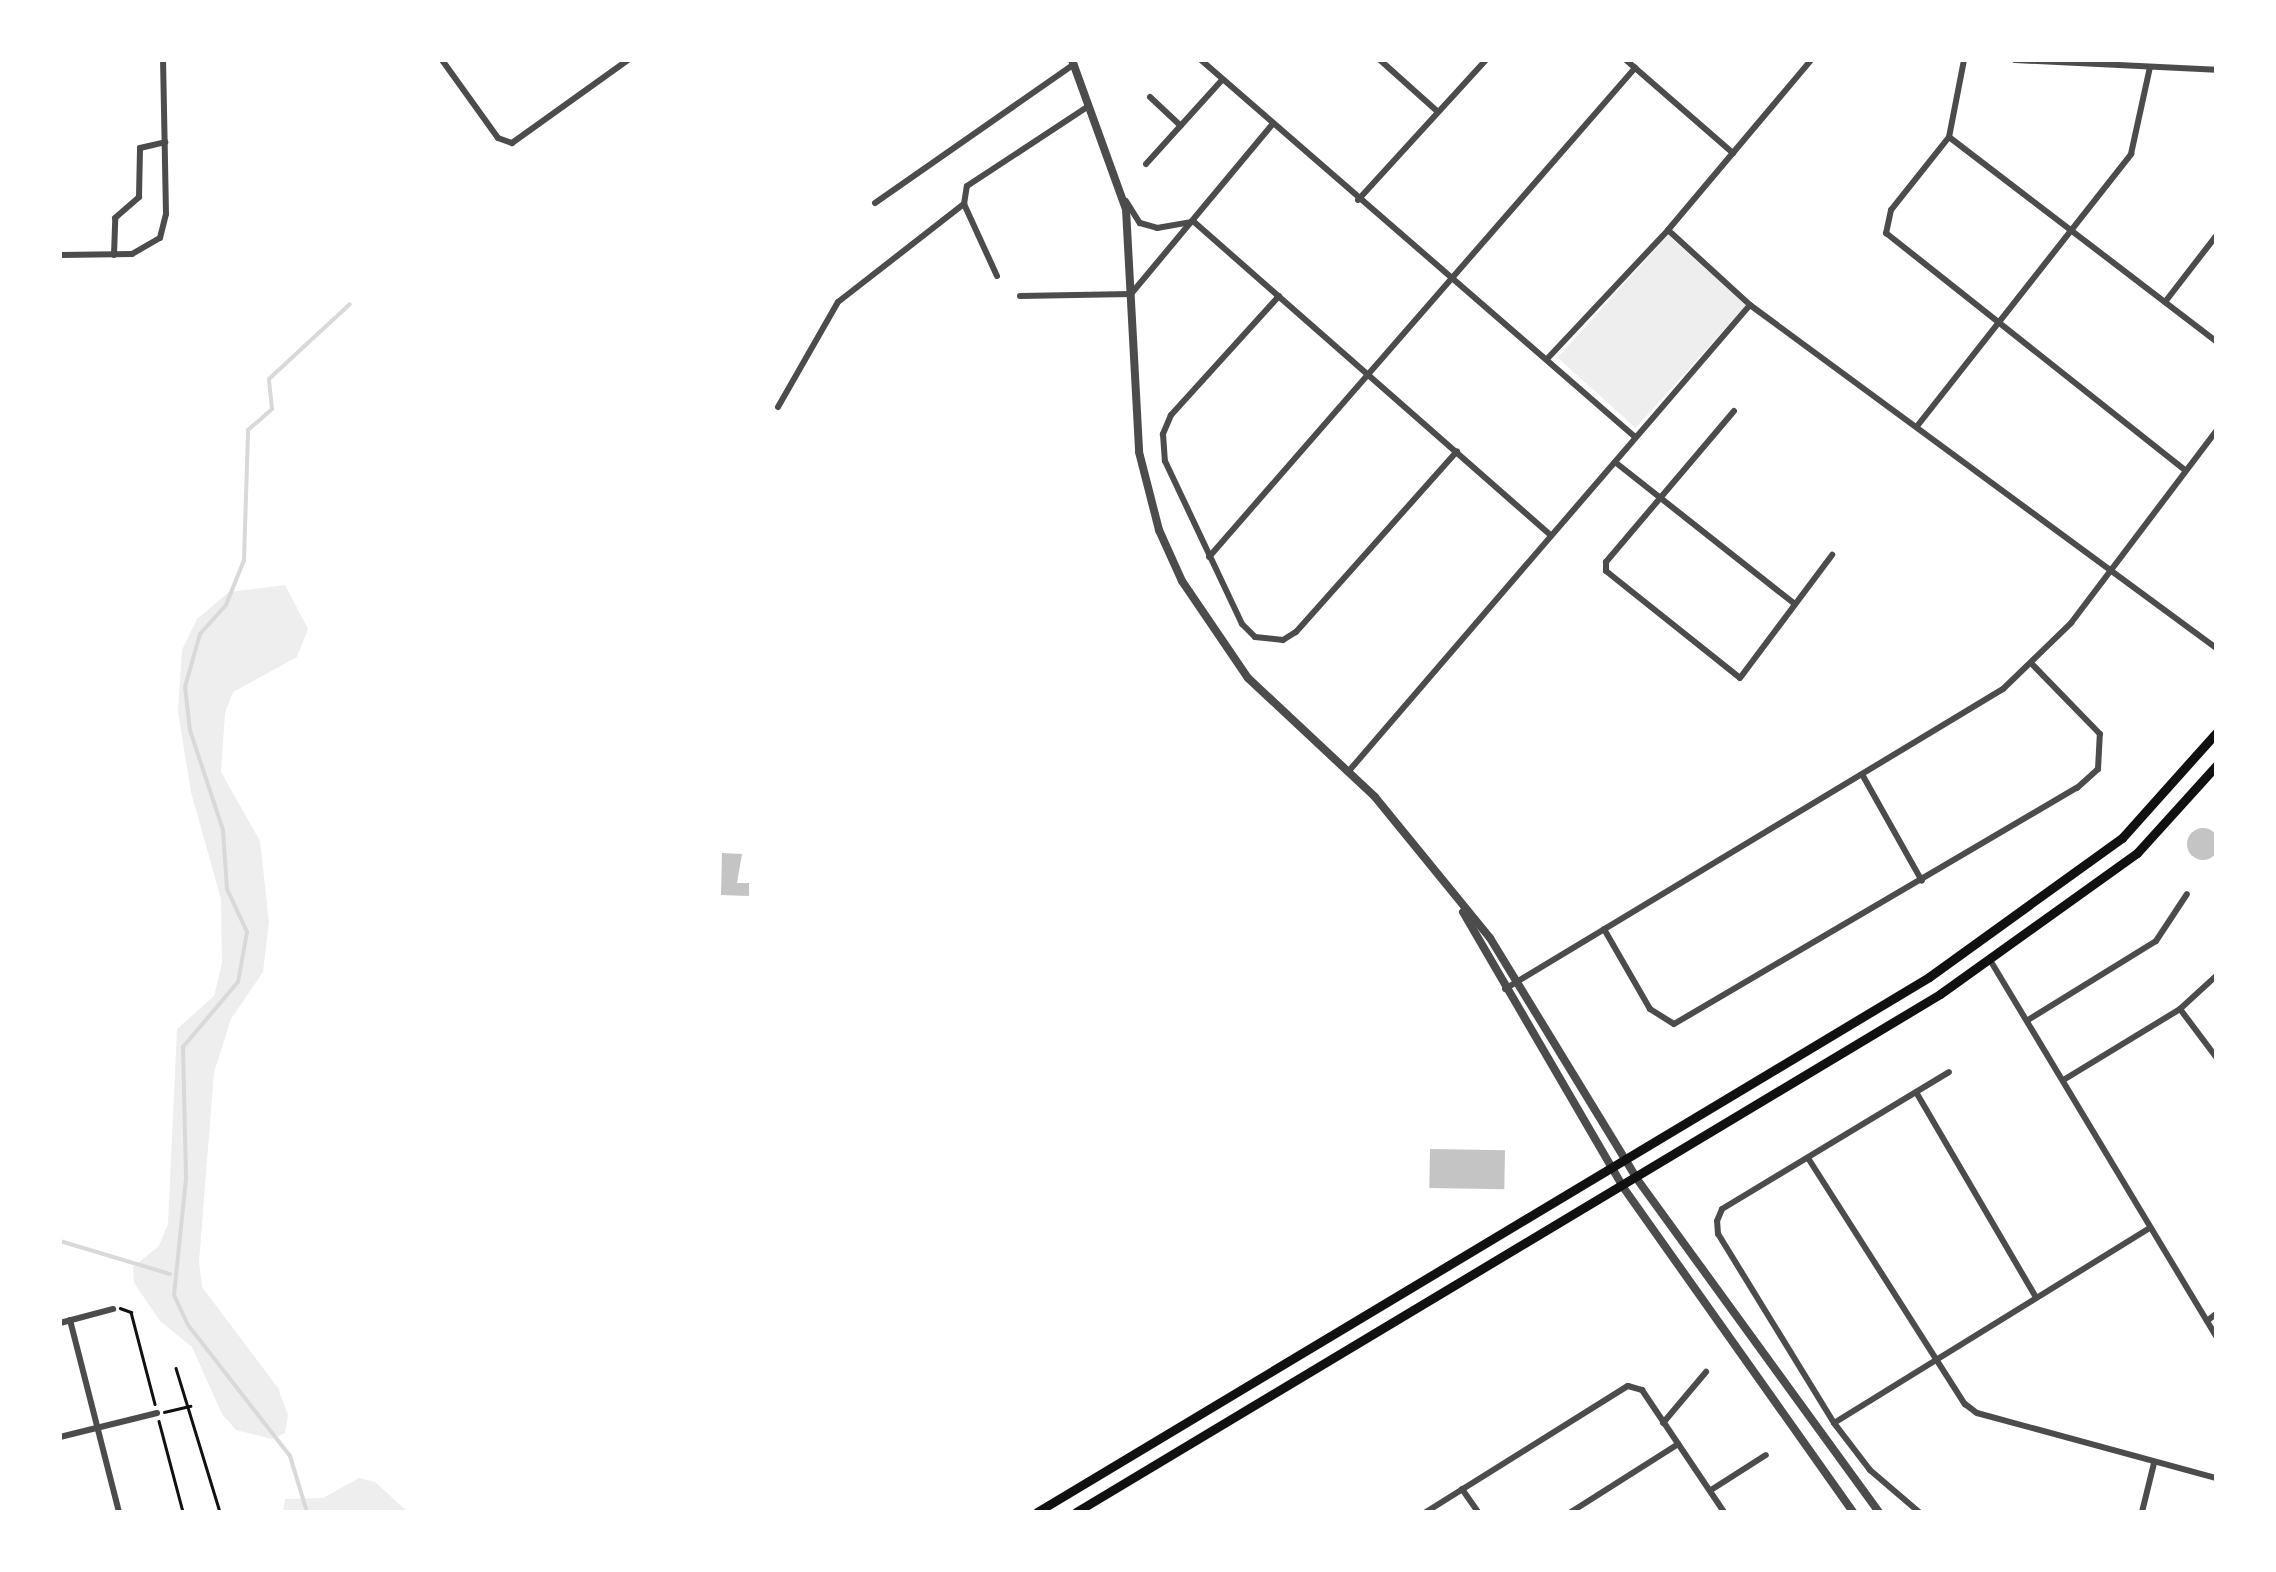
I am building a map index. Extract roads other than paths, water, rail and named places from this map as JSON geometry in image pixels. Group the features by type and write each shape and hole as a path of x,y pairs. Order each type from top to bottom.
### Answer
{"main road":[{"path":"1037,1512 1612,1169 2020,917 2122,838 2216,734"},
{"path":"1076,1512 1637,1178 1990,960 2136,852 2216,766"}],"street":[{"path":"60,255 146,251 160,238 165,142 163,60"},
{"path":"442,60 498,138 512,143 628,60"},
{"path":"1201,60 1271,126 1636,437"},
{"path":"1380,60 1437,111"},
{"path":"1358,200 1486,60"},
{"path":"1626,60 1732,154"},
{"path":"1547,359 1668,230 1811,60"},
{"path":"1964,60 1948,137 1892,210 1886,232 1998,325 2185,470"},
{"path":"2016,60 2216,70"},
{"path":"875,203 1073,62 1092,104 1122,196 1130,294 1132,397 1158,530 1216,637 1248,678 1348,772 1454,895 1516,980 1637,1178 1879,1512"},
{"path":"1918,425 2131,154 2150,67"},
{"path":"1209,557 1636,68"},
{"path":"1146,164 1222,80"},
{"path":"1150,96 1181,126"},
{"path":"997,276 964,204 967,186 1092,104"},
{"path":"1020,296 1130,294 1271,126"},
{"path":"1948,137 2216,342"},
{"path":"114,255 116,218 138,197 140,148 165,142"},
{"path":"1122,196 1140,223 1157,228 1193,221"},
{"path":"778,407 838,302 964,204"},
{"path":"1193,221 1550,535"},
{"path":"1668,230 1750,306 1918,425 2216,648"},
{"path":"2164,302 2216,236"},
{"path":"1279,296 1171,415 1163,434 1165,461 1242,624 1256,637 1283,640 1457,451"},
{"path":"1348,772 1750,306"},
{"path":"1734,411 1604,567 1736,676 1745,676 1832,554"},
{"path":"1505,989 1863,776 2032,665 2216,431"},
{"path":"1615,462 1795,604"},
{"path":"1604,929 1650,1009 1674,1024 2077,788 2098,769 2100,734 2032,665"},
{"path":"1863,776 1922,881"},
{"path":"2028,1020 2156,940 2187,894"},
{"path":"1454,895 1612,1169 1853,1512"},
{"path":"1990,960 2216,1336"},
{"path":"2064,1079 2180,1010 2216,976"},
{"path":"2180,1010 2216,1057"},
{"path":"1919,1512 1870,1470 1834,1423 1718,1234 1717,1220 1722,1209 1948,1072"},
{"path":"1916,1092 2036,1297"},
{"path":"1808,1158 1934,1361 1977,1413 2216,1478"},
{"path":"1834,1423 2150,1228"},
{"path":"60,1323 113,1309"},
{"path":"2207,1321 2216,1314"},
{"path":"70,1320 119,1512"},
{"path":"1734,1342 1747,1326"},
{"path":"1663,1423 1706,1372"},
{"path":"1426,1512 1628,1386 1642,1390 1724,1512"},
{"path":"60,1437 157,1413"},
{"path":"1572,1512 1678,1444"},
{"path":"1711,1490 1766,1455"},
{"path":"2142,1512 2154,1463"},
{"path":"1462,1490 1478,1512"}],"waterway":[{"path":"307,1512 290,1456 188,1325 174,1295 186,1178 183,1047 238,982 247,932 227,889 223,830 190,730 185,687 200,634 226,605 244,560 248,430 272,409 269,379 350,304"},
{"path":"60,1241 170,1274"}]}
